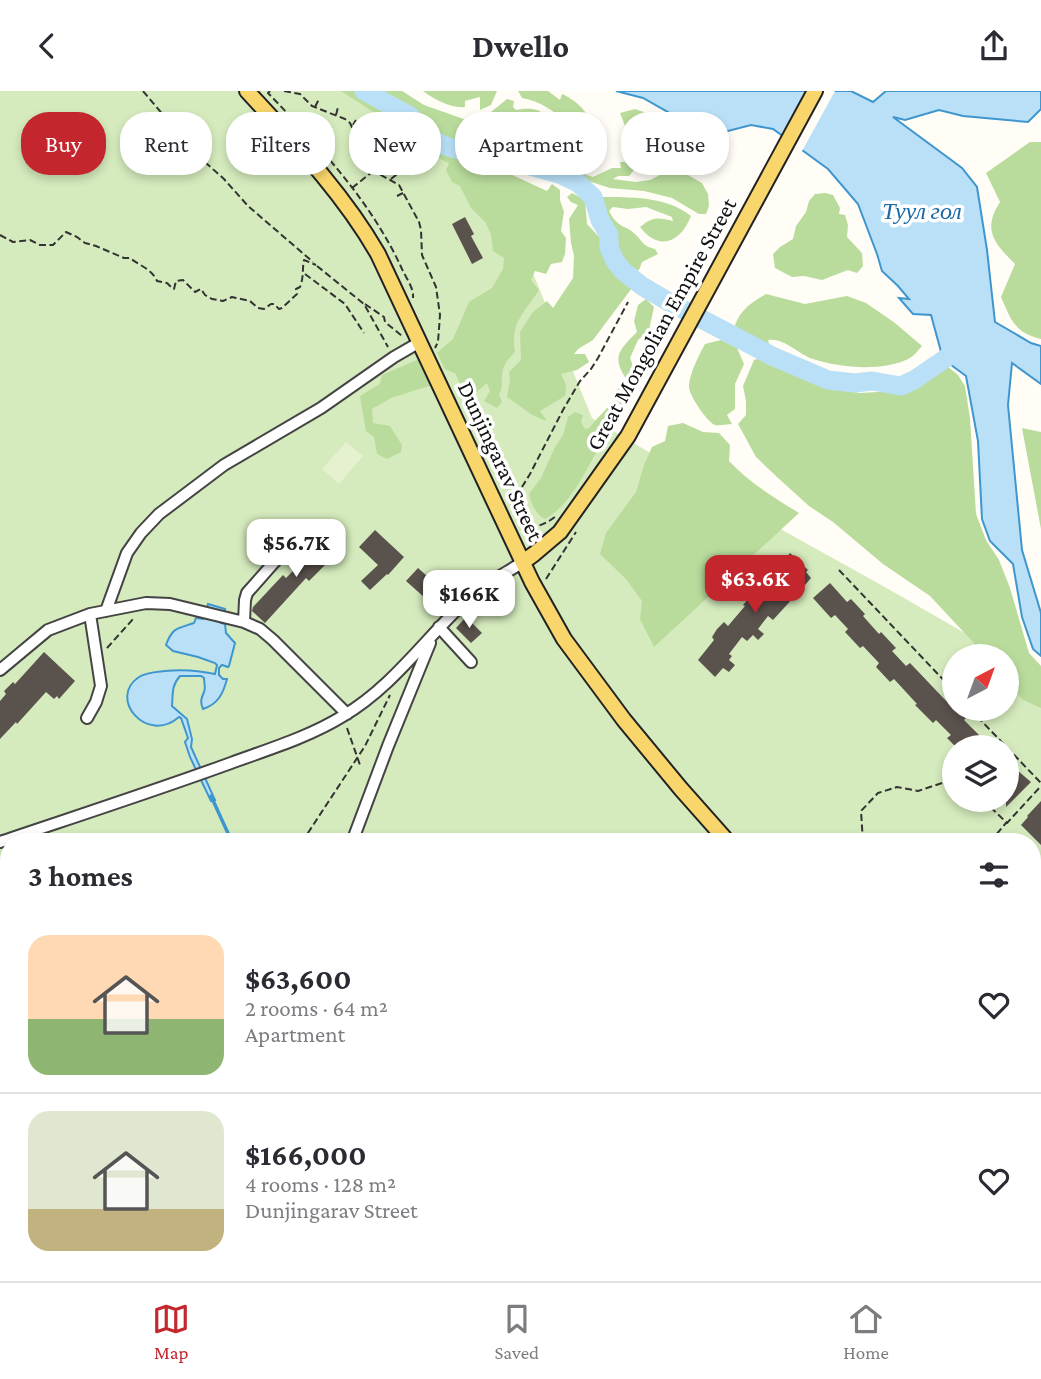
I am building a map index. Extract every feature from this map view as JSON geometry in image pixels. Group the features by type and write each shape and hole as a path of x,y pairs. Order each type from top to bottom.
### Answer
{"main road":[{"name":"Dunjingarav Street","path":"247,91 315,167 358,221 378,254 420,347 507,520 523,562 547,610 573,652 640,741 720,833"},
{"name":"Great Mongolian Empire Street","path":"523,562 560,532 628,436 815,91"}],"street":[{"path":"106,611 127,553 159,514 223,465 321,408 394,357 420,347"},
{"path":"244,622 244,600 249,589 300,533"},
{"path":"27,833 196,776 293,740 345,715 403,669 472,595 523,562"},
{"path":"0,670 48,630 90,614 146,603 163,603 256,627 268,635 345,715"},
{"path":"87,718 96,702 100,685 90,614"},
{"path":"437,630 471,662"},
{"path":"355,833 437,630"}],"path":[{"path":"143,91 197,155 224,179 248,206 316,265 384,317 385,322 420,347 435,349 441,322 435,285 422,255 419,222 400,185 382,175"},
{"path":"284,91 300,92 314,108 349,123"},
{"path":"314,108 319,99"},
{"path":"336,116 338,107"},
{"path":"339,123 343,118"},
{"path":"352,188 368,175"},
{"path":"390,179 395,175"},
{"path":"397,196 404,193"},
{"path":"0,235 13,242 30,240 40,245 53,245 66,232 85,243 124,258 131,258 151,270 157,281 167,283 173,289 176,281 183,280 195,292 201,289 208,297 223,300 236,297 250,301 261,309 271,304 282,308 297,294 296,289 300,287 304,274 304,260 316,265"},
{"path":"304,274 345,304 364,333"},
{"path":"435,285 440,282"},
{"path":"559,513 537,526 526,527 507,520 508,509 580,381 598,358 628,302"},
{"path":"364,304 394,357"},
{"path":"839,570 942,678"},
{"path":"97,659 146,603"},
{"path":"308,833 358,758 393,690"},
{"path":"345,715 360,765"},
{"path":"981,721 1041,785 998,833"},
{"path":"863,833 862,811 878,793 897,787 918,791 942,783"},
{"path":"996,812 1007,823"}],"green space":[{"path":"0,91 345,91 384,112 349,112 349,175 441,175 441,153 455,165 455,175 467,175 506,207 592,418 730,501 984,644 942,644 942,721 1019,721 1019,664 1041,677 1041,833 0,833"},
{"path":"341,91 356,91 392,112 373,112"},
{"path":"381,91 402,91 424,105 455,116 455,144 441,138 441,112 415,112"},
{"path":"423,91 497,91 491,105 480,110 480,97 465,101 465,107 460,107 443,103"},
{"path":"518,91 548,91 560,100 562,94 585,112 554,112 535,101 522,98"},
{"path":"507,99 514,101 513,107 516,110 534,109 541,112 491,112"},
{"path":"1030,142 1041,142 1041,339 1019,329 1001,297 1015,264 993,236 992,221 1000,202 986,173"},
{"path":"441,148 455,152 455,175 512,175 547,191 552,184 560,190 564,212 561,231 566,238 565,254 562,262 551,264 546,274 535,271 531,280 539,290 516,326 515,352 503,368 499,394 502,402 497,408 484,401 490,391 487,383 473,395 463,393 456,374 445,369 437,353 453,339 469,302 492,288 503,269 504,258 493,251 486,223 471,208 460,186 452,182 446,170 449,163 441,159"},
{"path":"621,168 621,175 630,175 613,179 636,182 660,175 688,175 702,183 708,194 709,206 706,214 699,214 672,198 644,191 610,188 569,175 607,175 607,170"},
{"path":"572,193 585,200 587,224 601,239 615,271 632,288 593,340 574,354 585,354 589,362 577,370 561,374 566,385 565,396 540,411 547,421 507,397 509,372 521,360 520,332 533,312 547,301 553,308 573,278 574,256 569,219 578,205 567,197"},
{"path":"815,194 833,195 840,208 839,214 845,215 847,237 862,253 863,266 857,273 848,270 822,280 804,276 792,277 775,268 773,254 793,239 796,226 806,212 809,201"},
{"path":"599,197 659,201 691,216 681,232 669,241 662,241 647,235 640,227 655,219 673,221 672,217 646,207 613,207 609,211 616,221 658,254 642,262 639,270 634,271 624,261"},
{"path":"766,294 805,304 847,296 866,303 922,346 912,357 875,367 836,365 813,359 785,343 774,340 768,340 771,350 760,348 745,339 735,325 748,307"},
{"path":"646,299 654,307 649,330 638,340 630,358 635,371 634,379 627,380 619,365 619,354 637,332 634,321 638,305"},
{"path":"721,340 737,348 744,364 735,384 735,409 727,415 732,424 717,425 703,414 692,396 689,382 705,344"},
{"path":"760,358 821,387 860,393 912,390 947,366 958,375 965,386 970,418 976,514 1010,588 1029,653 1041,666 1041,708 1019,695 1019,644 975,644 930,596 883,564 833,522 809,506 756,457 738,424 746,415 743,386 754,360"},
{"path":"419,359 432,385 391,398 372,409 373,423 390,426 402,445 401,452 387,459 377,454 374,437 366,431 360,396 380,384 382,375"},
{"path":"621,383 633,389 619,419 570,496 545,519 534,508 529,494 541,478 563,435 568,417 575,412 583,415 581,422 585,429 589,428 610,405"},
{"path":"683,423 703,432 719,433 730,445 729,461 737,469 799,513 654,647 640,619 642,601 626,579 600,554 606,533 636,492 652,447 665,441 668,426"},
{"path":"1022,428 1041,432 1041,529"},
{"path":"346,442 363,456 339,484 322,469"}],"water":[{"name":"Туул гол","path":"616,91 851,91 873,102 886,91 1041,91 1041,109 1028,122 963,116 939,110 905,120 893,117 962,168 977,187 995,322 1041,346 1041,384 1012,363 1008,405 1022,550 1041,613 1041,656 1033,649 1022,617 1013,564 990,541 982,519 978,441 966,376 943,359 931,315 913,314 899,298 909,299 882,271 858,204 828,169 773,129 751,125 729,131 729,112 668,112 643,98"},
{"path":"208,604 225,609 221,623 225,624 226,633 235,643 229,666 222,665 219,668 219,675 227,679 222,694 203,709 201,701 205,689 204,678 180,676 174,687 172,706 187,719 192,739 191,747 215,800 211,801 190,757 185,742 188,738 181,718 155,726 144,722 129,706 127,696 130,686 148,673 184,670 215,674 215,663 173,651 166,645 171,634 177,629 194,623 196,618 203,619"}],"pier":[{"path":"806,91 835,91 801,153 780,139"}],"building":[{"path":"465,217 474,234 471,236 483,258 472,264 452,224"},
{"path":"375,530 404,557 370,590 361,581 378,565 359,547"},
{"path":"330,534 343,547 309,581 306,578 265,623 252,611 253,607 283,575 286,578"},
{"path":"790,553 808,570 806,572 811,578 805,585 800,580 791,594 794,597 773,620 768,616 758,629 764,634 758,640 753,635 747,641 742,637 729,654 732,656 729,660 735,665 729,672 723,668 715,677 698,660 714,640 712,637 717,629 724,622 728,626 762,584 765,586 776,575"},
{"path":"418,568 445,592 433,605 406,581"},
{"path":"830,583 847,602 851,599 879,634 881,632 896,648 892,651 906,666 910,663 942,697 942,721 965,721 979,735 951,735 936,720 933,723 894,679 890,682 876,667 879,663 845,632 848,629 835,615 831,618 813,598"},
{"path":"466,617 482,633 471,643 456,628"},
{"path":"44,652 75,681 59,699 57,696 54,699 46,692 0,739 0,701 6,694 4,691 13,682 15,684"},
{"path":"1019,772 1031,782 1019,794"},
{"path":"1041,801 1041,833 1029,833 1021,825"}],"waterway":[{"name":"Туул гол","path":"364,91 410,116 432,139 442,145 559,174 578,183 593,197 600,220 609,235 609,247 623,271 669,302 772,356 828,380 855,383 872,381 901,386 952,354 967,352"},
{"path":"211,796 228,833"}]}
